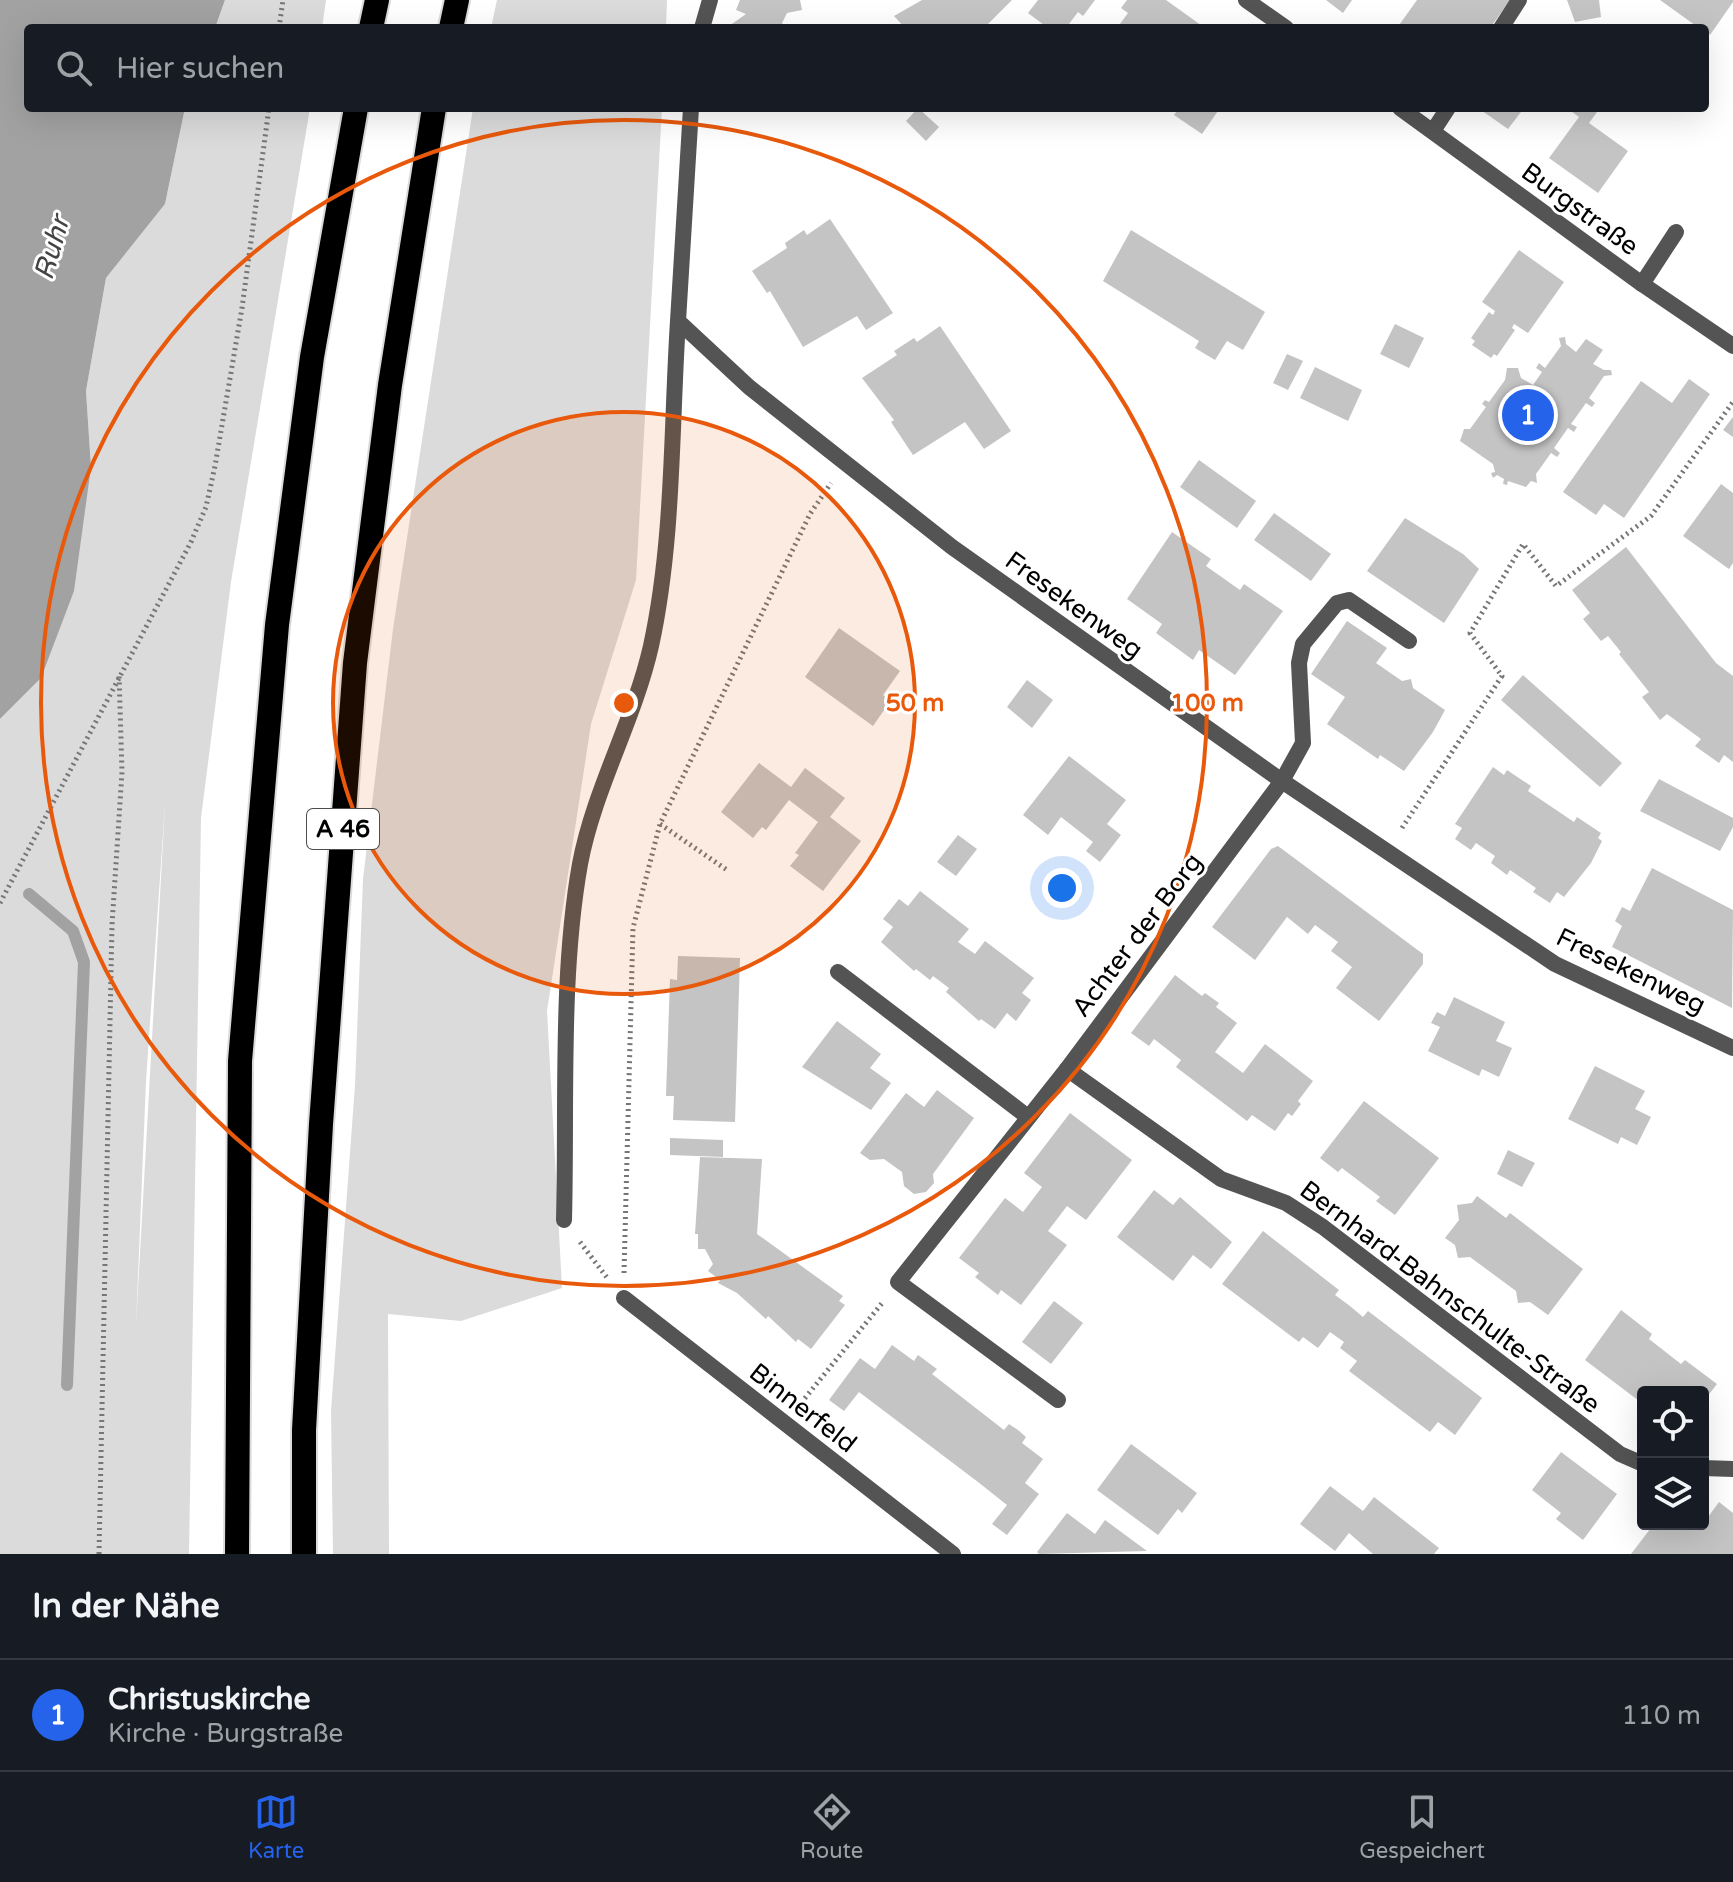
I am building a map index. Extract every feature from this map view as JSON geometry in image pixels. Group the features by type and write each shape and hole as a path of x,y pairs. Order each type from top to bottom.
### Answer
{"highway":[{"path":"372,24 377,0"},
{"path":"452,24 457,0"},
{"path":"237,1554 241,1046 277,625 312,357 355,112"},
{"name":"A 46","path":"304,1554 304,1430 319,1154 355,663 390,385 433,112"}],"street":[{"path":"703,24 710,0"},
{"path":"1246,0 1280,24"},
{"path":"1504,24 1519,0"},
{"path":"564,1220 574,906 590,818 644,674 657,615 668,531 691,112"},
{"name":"Burgstraße","path":"1406,112 1642,284 1733,346"},
{"path":"1433,131 1445,112"},
{"path":"1642,284 1676,232"},
{"name":"Fresekenweg","path":"678,321 749,387 952,547 1282,781 1388,849 1555,964 1733,1048"},
{"name":"Achter der Borg","path":"898,1282 1067,1069 1282,781 1303,743 1300,653 1337,603 1349,600 1409,641"},
{"path":"838,972 1028,1117"},
{"name":"Bernhard-Bahnschulte-Straße","path":"1067,1069 1221,1179 1286,1203 1323,1227 1620,1454 1637,1461"},
{"path":"898,1282 1058,1400"},
{"name":"Binnerfeld","path":"624,1298 953,1554"},
{"path":"1709,1468 1733,1469"}],"path":[{"path":"280,24 283,0"},
{"path":"0,903 191,542 206,507 242,308 268,112"},
{"path":"1388,849 1502,676 1470,633 1523,544 1556,586 1651,516 1733,402"},
{"path":"624,1298 633,928 660,824 810,514 845,462"},
{"path":"99,1554 112,925 122,772 119,674"},
{"path":"660,824 727,870"},
{"path":"564,1220 624,1298"},
{"path":"783,1424 898,1282"}],"shaded area":[{"path":"225,0 326,0 323,24 216,24"},
{"path":"497,0 667,0 666,24 492,24"},
{"path":"184,112 309,112 231,582 201,818 189,1554 0,1554 0,719 41,678 91,467 86,391 106,278 165,204","holes":["165,805 136,1325 146,1081"]},
{"path":"472,112 662,112 636,580 591,724 547,1011 562,1288 461,1321 388,1314 389,1554 333,1554 331,1411 355,1085 363,879 393,629"}],"water":[{"name":"Ruhr","path":"0,0 225,0 216,24 24,24 24,112 184,112 165,204 106,278 86,391 91,467 74,591 41,678 0,719"}],"building":[{"path":"740,0 800,0 802,10 787,13 783,24 732,24 746,14 736,10"},
{"path":"922,0 1012,0 988,24 901,24 894,16"},
{"path":"1038,0 1095,0 1083,16 1078,12 1069,24 1043,24 1028,13"},
{"path":"1127,0 1166,0 1199,24 1120,24 1128,13 1121,8"},
{"path":"1326,0 1352,0 1343,13"},
{"path":"1417,0 1510,0 1493,24 1400,24"},
{"path":"1567,0 1599,0 1601,17 1575,22"},
{"path":"1660,0 1733,0 1710,35 1709,24 1693,24"},
{"path":"914,112 922,112 939,127 926,141 906,121"},
{"path":"1176,112 1217,112 1202,134 1174,115"},
{"path":"1484,112 1521,112 1508,129"},
{"path":"1572,112 1597,112 1589,123 1628,151 1598,193 1549,158 1579,117"},
{"path":"830,219 893,313 866,330 857,316 803,347 770,291 767,293 752,271 787,248 785,243 804,230 807,235"},
{"path":"1131,230 1265,312 1243,350 1227,341 1215,360 1195,348 1199,341 1103,281"},
{"path":"1519,250 1564,282 1528,333 1514,324 1512,328 1515,330 1497,356 1494,354 1491,358 1472,345 1475,341 1471,338 1489,312 1493,315 1495,311 1482,302"},
{"path":"1395,324 1424,338 1409,368 1380,354"},
{"path":"940,326 1011,431 984,449 965,422 913,455 891,422 894,420 862,378 897,355 894,351 914,338 917,342"},
{"path":"1565,337 1566,344 1576,352 1586,339 1603,350 1593,364 1611,370 1612,375 1604,376 1589,398 1595,403 1592,407 1586,403 1571,424 1577,427 1574,432 1568,428 1554,448 1560,453 1557,457 1551,453 1536,474 1537,483 1531,481 1526,487 1508,481 1507,485 1503,484 1504,479 1497,475 1493,478 1493,464 1460,441 1464,429 1470,429 1486,407 1482,404 1485,400 1489,402 1505,380 1507,368 1518,368 1521,378 1533,385 1542,372 1536,368 1539,363 1545,368 1561,346 1559,338"},
{"path":"1287,354 1303,361 1288,390 1273,383"},
{"path":"1315,367 1362,390 1348,421 1300,398"},
{"path":"1689,379 1710,394 1624,518 1604,504 1596,515 1563,492 1641,381 1672,403"},
{"path":"1733,417 1733,437 1723,430"},
{"path":"1199,460 1256,501 1237,528 1180,487"},
{"path":"1721,484 1733,493 1733,563 1729,569 1683,536"},
{"path":"1274,513 1331,554 1311,581 1254,540"},
{"path":"1405,518 1463,554 1479,569 1444,623 1367,571"},
{"path":"1172,532 1211,559 1206,566 1240,590 1244,584 1283,611 1235,675 1199,650 1193,660 1156,633 1162,624 1127,599"},
{"path":"1626,547 1716,663 1733,676 1733,762 1724,755 1719,763 1695,746 1701,739 1667,714 1660,720 1642,697 1649,692 1619,654 1621,652 1608,636 1601,641 1583,619 1590,613 1572,590"},
{"path":"1347,621 1387,648 1376,663 1402,681 1411,679 1413,688 1445,710 1404,771 1380,755 1378,759 1327,724 1345,697 1311,674"},
{"path":"839,628 900,671 883,695 891,700 873,726 805,677"},
{"path":"1523,675 1622,763 1600,787 1501,700"},
{"path":"1027,680 1053,700 1032,728 1007,707"},
{"path":"1069,756 1126,800 1107,824 1121,835 1100,862 1086,851 1093,842 1061,817 1048,835 1023,815"},
{"path":"759,763 791,787 805,768 845,798 830,817 861,841 823,891 790,866 799,855 795,853 818,822 789,800 766,830 762,827 753,838 721,812"},
{"path":"1493,767 1504,775 1507,770 1531,786 1528,791 1574,822 1577,817 1601,833 1598,838 1602,841 1591,863 1564,897 1557,892 1550,903 1533,892 1536,888 1510,870 1507,875 1491,863 1495,856 1476,843 1471,850 1455,839 1462,828 1455,824"},
{"path":"1659,779 1733,818 1733,827 1720,851 1640,811"},
{"path":"958,835 977,849 956,876 937,862"},
{"path":"1278,846 1423,954 1423,964 1379,1021 1336,988 1352,967 1331,951 1338,942 1315,925 1308,934 1287,917 1255,960 1212,927 1271,849"},
{"path":"1652,868 1733,910 1732,1008 1612,947 1622,926 1615,921 1622,907 1630,911"},
{"path":"920,891 969,929 958,942 975,954 985,941 1034,978 1022,993 1031,1000 1016,1021 1007,1013 995,1029 981,1019 979,1021 946,992 949,988 933,976 930,980 916,969 914,971 881,942 893,927 883,919 899,899 908,906"},
{"path":"678,956 740,958 735,1122 673,1120 674,1096 666,1096 670,979 677,980"},
{"path":"1175,975 1202,996 1205,993 1219,1003 1216,1007 1237,1023 1215,1052 1243,1073 1265,1044 1313,1081 1298,1101 1301,1104 1292,1116 1288,1113 1275,1131 1252,1115 1247,1121 1193,1080 1176,1067 1181,1060 1154,1039 1149,1046 1131,1033"},
{"path":"1454,997 1505,1022 1496,1041 1512,1048 1499,1077 1482,1069 1479,1076 1428,1051 1440,1027 1431,1023 1437,1012 1445,1016"},
{"path":"837,1021 881,1054 870,1068 891,1083 871,1110 802,1067"},
{"path":"1595,1066 1645,1091 1635,1109 1651,1117 1637,1145 1621,1137 1618,1144 1568,1119"},
{"path":"937,1090 974,1118 933,1174 934,1183 926,1192 914,1194 904,1186 902,1172 884,1159 870,1160 860,1153 906,1093 924,1107"},
{"path":"1364,1101 1439,1158 1395,1215 1376,1201 1380,1197 1342,1168 1338,1172 1320,1158"},
{"path":"1070,1113 1132,1160 1086,1220 1067,1206 1048,1231 1067,1245 1021,1305 1001,1290 998,1295 975,1277 979,1273 959,1258 1005,1198 1023,1212 1042,1187 1024,1173"},
{"path":"670,1138 723,1140 723,1157 670,1155"},
{"path":"1508,1150 1535,1163 1522,1187 1497,1174"},
{"path":"700,1157 762,1159 757,1234 843,1296 839,1301 845,1305 811,1349 798,1339 796,1342 768,1316 766,1319 737,1293 718,1283 720,1280 708,1271 713,1264 705,1249 698,1249 698,1234 695,1234"},
{"path":"1154,1190 1173,1205 1180,1197 1232,1242 1211,1269 1193,1255 1173,1281 1117,1237"},
{"path":"1477,1196 1506,1218 1510,1213 1583,1269 1548,1315 1530,1302 1518,1303 1516,1291 1470,1257 1458,1258 1455,1245 1445,1238 1459,1220 1457,1205 1472,1203"},
{"path":"1263,1231 1339,1290 1335,1295 1363,1317 1368,1311 1482,1398 1455,1435 1438,1422 1430,1432 1349,1371 1357,1361 1340,1348 1344,1342 1330,1332 1318,1348 1303,1337 1299,1342 1222,1284"},
{"path":"1054,1301 1083,1323 1051,1364 1022,1342"},
{"path":"1621,1310 1652,1334 1649,1339 1681,1364 1685,1360 1717,1384 1709,1394 1709,1386 1637,1386 1637,1399 1585,1360"},
{"path":"892,1345 914,1361 918,1355 937,1369 932,1374 1004,1430 1009,1424 1018,1430 1026,1437 1022,1443 1043,1459 1025,1483 1039,1494 1007,1535 992,1524 1007,1505 978,1482 859,1392 844,1411 829,1400 860,1358 875,1369"},
{"path":"1131,1444 1197,1493 1182,1513 1178,1509 1158,1535 1097,1490"},
{"path":"1561,1452 1617,1494 1583,1540 1556,1519 1561,1513 1532,1490"},
{"path":"1330,1486 1363,1511 1374,1497 1439,1548 1434,1554 1373,1554 1349,1533 1335,1551 1300,1524"},
{"path":"1719,1502 1733,1513 1733,1554 1631,1554 1649,1530 1709,1530 1709,1516"},
{"path":"1067,1513 1095,1534 1105,1520 1147,1551 1039,1554 1037,1552"}],"waterway":[{"path":"29,894 73,931 84,962 67,1385"}],"place":[{"name":"Christuskirche","path":"1528,415"}]}
